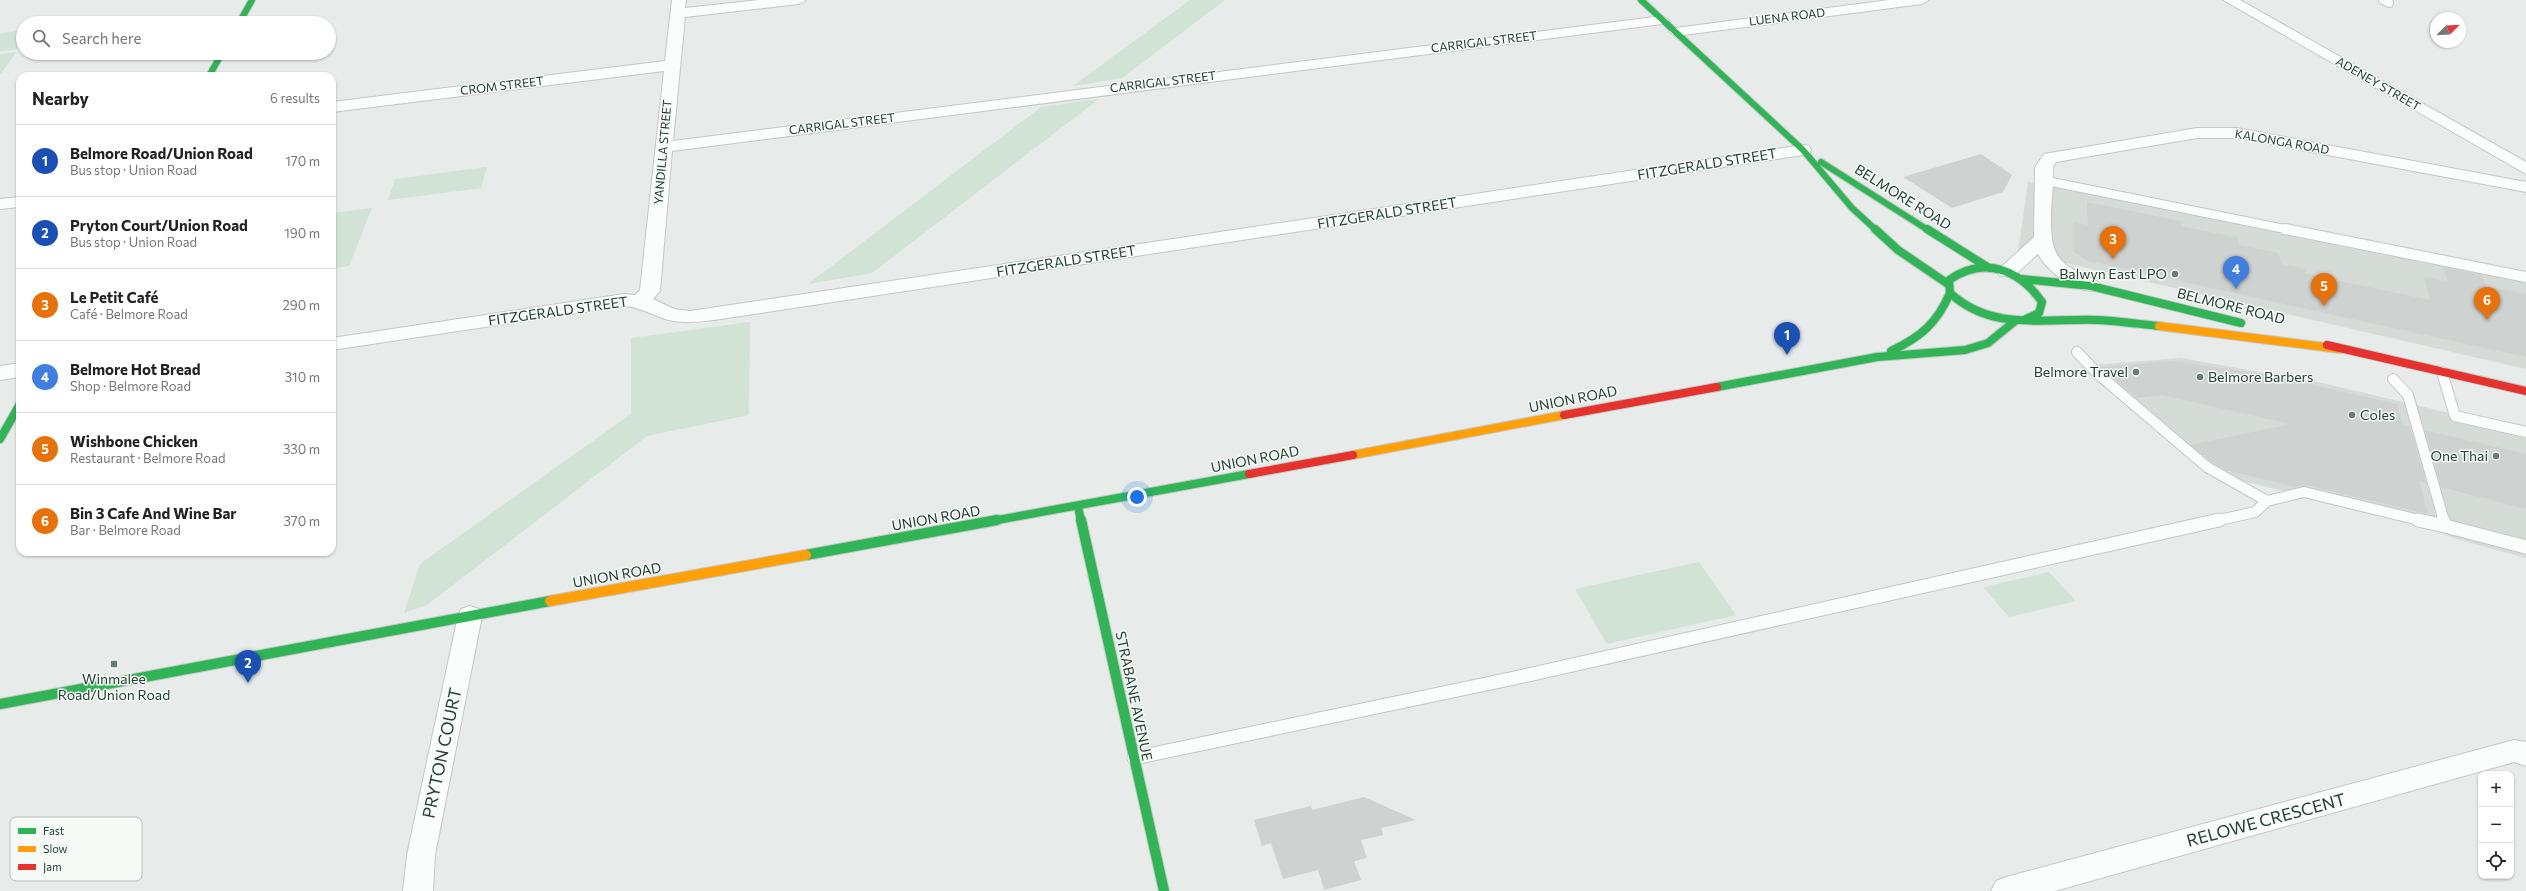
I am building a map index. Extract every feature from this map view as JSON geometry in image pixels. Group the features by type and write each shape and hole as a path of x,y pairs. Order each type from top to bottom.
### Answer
{"main road":[{"path":"243,16 252,0"},
{"name":"BELMORE ROAD","path":"1641,0 1803,150 1852,208 1898,250 1949,288 1965,307 1976,313 1989,317 2015,321 2026,319 2099,320 2212,332 2340,349"},
{"path":"211,72 218,60"},
{"name":"BELMORE ROAD","path":"1803,150 2036,290 2042,302 2039,313 2026,319"},
{"name":"BELMORE ROAD","path":"1949,288 1951,276 1960,270 2006,273 2091,286 2249,325"},
{"name":"UNION ROAD","path":"1877,357 1929,332 1940,321 1949,288"},
{"name":"UNION ROAD","path":"0,704 470,616 1078,506 1877,357 1965,350 1988,343 2015,321"},
{"name":"BELMORE ROAD","path":"2264,329 2340,349 2526,391"},
{"path":"0,439 16,411"},
{"name":"STRABANE AVENUE","path":"1078,506 1164,891"}],"street":[{"path":"679,7 799,0"},
{"name":"LUENA ROAD","path":"1676,32 1922,0"},
{"name":"ADENEY STREET","path":"2230,0 2526,169"},
{"name":"YANDILLA STREET","path":"640,301 650,291 679,7"},
{"name":"CARRIGAL STREET","path":"664,147 1662,20"},
{"name":"CROM STREET","path":"336,107 672,65"},
{"name":"KALONGA ROAD","path":"2042,240 2047,181 2044,167 2050,158 2197,133 2237,133 2526,187"},
{"name":"FITZGERALD STREET","path":"336,343 624,300 640,301 670,314 690,317 714,314 1803,150"},
{"path":"0,204 16,202"},
{"path":"2006,273 2042,240 2053,263 2091,286"},
{"path":"0,373 16,371"},
{"name":"PRYTON COURT","path":"418,891 421,855 470,616"},
{"name":"RELOWE CRESCENT","path":"2006,891 2514,751 2526,754"}],"lane":[{"path":"2047,181 2526,277"},
{"path":"2077,352 2098,374 2207,467 2267,501"},
{"path":"2442,372 2455,416 2526,432"},
{"path":"2393,379 2408,395 2445,526"},
{"path":"1134,758 1510,679 2255,512 2267,501 2304,492 2342,503 2445,526 2526,547"}],"shaded area":[{"path":"2028,182 2526,281 2526,369 2018,252"},
{"path":"2181,358 2322,383 2526,431 2526,558 2457,539 2422,526 2208,472 2080,366"}],"green space":[{"path":"1190,0 1225,0 1122,78 1073,86"},
{"path":"16,31 16,50 0,51 0,33"},
{"path":"16,52 1,73 0,73 0,54"},
{"path":"1099,99 872,273 808,284 1041,107"},
{"path":"487,167 481,188 388,200 395,179"},
{"path":"372,208 349,266 336,268 336,212"},
{"path":"750,322 749,415 647,436 427,605 404,613 420,564 631,414 631,338"},
{"path":"1699,562 1736,615 1607,644 1575,589"},
{"path":"2049,572 2076,601 2009,617 1983,587"}],"building":[{"path":"1981,154 2012,175 2003,192 1952,208 1903,177"},
{"path":"2087,202 2180,221 2181,226 2238,238 2239,245 2279,253 2281,264 2305,269 2306,274 2430,300 2424,277 2448,282 2443,267 2482,275 2486,286 2526,294 2526,357 2088,261 2073,251 2073,222 2088,225"},
{"path":"2174,361 2270,375 2397,404 2403,425 2410,426 2426,483 2419,481 2428,514 2306,485 2295,487 2226,470 2211,461 2191,445 2290,424 2162,395 2137,398 2100,367"},
{"path":"2425,430 2526,454 2526,509 2441,487"},
{"path":"1364,797 1416,820 1381,828 1383,835 1361,840 1367,858 1354,861 1361,880 1324,890 1318,870 1283,879 1271,843 1262,846 1254,820 1311,806 1312,810"}],"traffic: fast":[{"path":"243,16 252,0"},
{"path":"1641,0 1803,150 1852,208 1898,250 1948,284"},
{"path":"211,72 218,60"},
{"path":"1821,162 1989,268"},
{"path":"2026,319 2039,313 2042,302 2034,291 2024,282 2012,275 2000,270 1986,267 1973,268 1960,272 1949,280 1950,293 1962,303 1980,314 2002,320 2099,320 2159,326"},
{"path":"2021,279 2091,286 2241,323"},
{"path":"1891,351 1913,341 1928,330 1940,315 1950,293"},
{"path":"1717,387 1877,357 1965,350 1988,343 2015,321"},
{"path":"0,439 16,411"},
{"path":"806,555 1249,474"},
{"path":"1078,506 1164,891"},
{"path":"0,704 550,601"}],"traffic: slow":[{"path":"2159,326 2340,349"},
{"path":"1353,455 1564,415"},
{"path":"550,601 806,555"}],"traffic: jam":[{"path":"2327,345 2526,391"},
{"path":"1564,415 1717,387"},
{"path":"1249,474 1353,455"}],"place":[{"name":"Le Petit Café","path":"2113,259"},
{"name":"Balwyn East LPO","path":"2175,274"},
{"name":"Belmore Hot Bread","path":"2236,289"},
{"name":"Wishbone Chicken","path":"2324,306"},
{"name":"Bin 3 Cafe And Wine Bar","path":"2487,320"},
{"name":"Belmore Road/Union Road","path":"1787,355"},
{"name":"Belmore Travel","path":"2136,372"},
{"name":"Belmore Barbers","path":"2200,377"},
{"name":"Coles","path":"2352,415"},
{"name":"One Thai","path":"2496,456"},
{"name":"Winmalee Road/Union Road","path":"114,664"},
{"name":"Pryton Court/Union Road","path":"248,683"}]}
